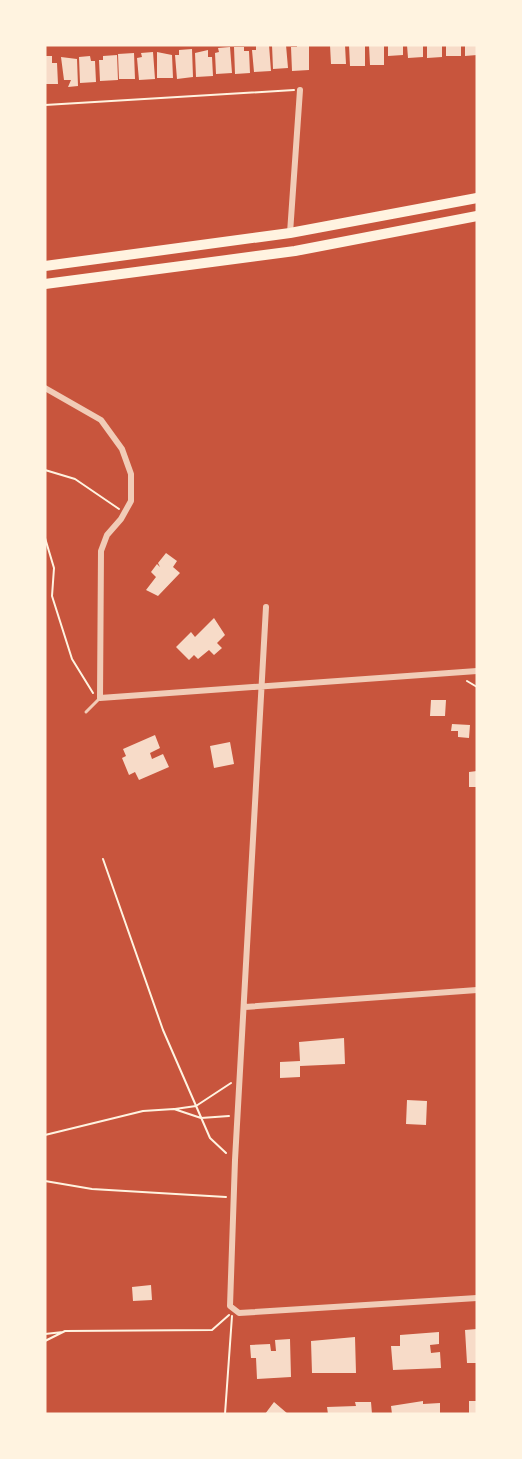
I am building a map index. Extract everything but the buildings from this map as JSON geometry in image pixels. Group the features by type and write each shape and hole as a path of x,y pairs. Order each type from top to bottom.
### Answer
{"highway":[{"path":"45,266 290,233 477,198"},
{"path":"45,284 295,251 477,216"}],"street":[{"path":"290,233 300,90"},
{"path":"45,388 101,420 122,448 132,474 132,501 107,534 101,551 100,698 477,671"},
{"path":"266,607 264,686 235,1160 229,1298 233,1311 239,1313 477,1298"},
{"path":"245,1007 477,990"}],"lane":[{"path":"86,712 100,698"}],"path":[{"path":"45,105 300,90"},
{"path":"45,470 75,479 124,513"},
{"path":"45,538 54,568 52,596 72,658 89,690 100,698"},
{"path":"103,859 163,1030 201,1118 210,1138 235,1160"},
{"path":"45,1135 143,1111 196,1106 240,1076"},
{"path":"172,1110 201,1118 238,1116"},
{"path":"45,1181 92,1190 235,1197"},
{"path":"45,1334 66,1331 212,1330 233,1311"},
{"path":"225,1414 233,1311"},
{"path":"45,1341 66,1331"}]}
